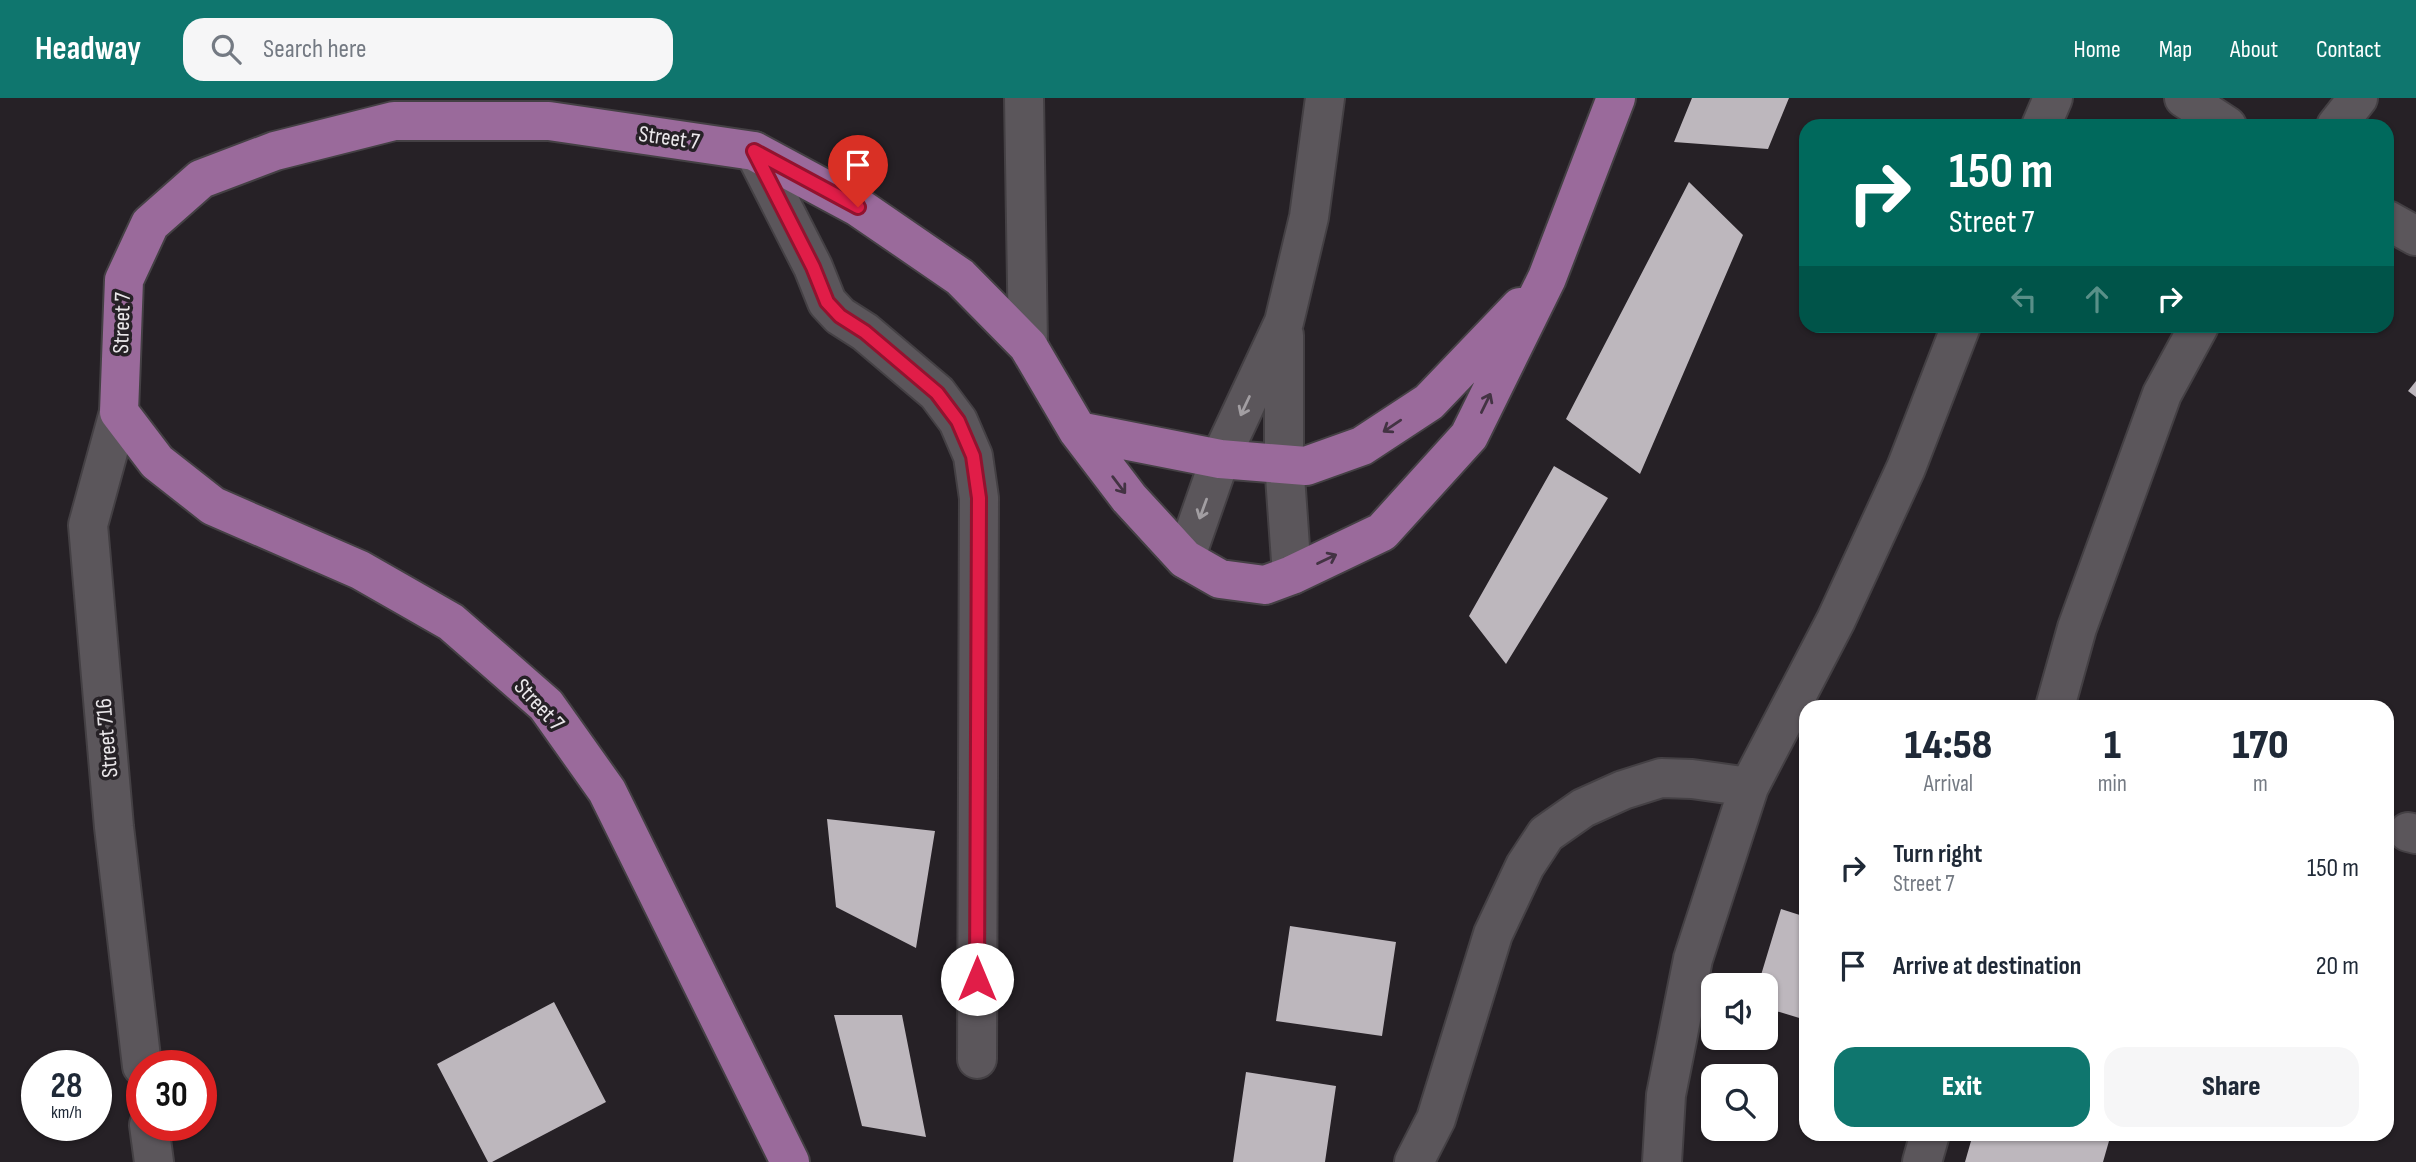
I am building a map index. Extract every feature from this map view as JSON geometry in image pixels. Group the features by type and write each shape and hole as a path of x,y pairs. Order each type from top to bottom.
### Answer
{"main road":[{"name":"Street 7","path":"790,1162 607,791 546,705 451,622 360,570 213,506 157,462 119,412 124,280 150,224 201,179 275,150 394,121 551,109 754,151 858,207 960,277 1028,346 1078,431 1129,498 1185,559 1220,579 1265,585 1292,576 1382,532 1469,436 1547,278 1616,98"},
{"path":"1078,431 1220,459 1306,466 1362,446 1429,402 1547,278"}],"street":[{"path":"1024,98 1028,346"},
{"path":"1185,559 1220,459 1284,322 1309,218 1325,98"},
{"path":"2044,119 2053,98"},
{"path":"2184,98 2216,119"},
{"path":"2342,119 2358,98"},
{"path":"754,151 813,267 827,302 840,316 865,332 937,393 958,421 973,456 979,498 977,1059"},
{"path":"2394,224 2416,236"},
{"path":"1284,322 1284,463 1292,576"},
{"path":"1662,1162 1666,1095 1693,959 1749,787 1836,620 1906,468 1958,333"},
{"path":"2057,700 2077,628 2162,394 2195,333"},
{"name":"Street 716","path":"119,412 89,525 114,827 140,1050"},
{"path":"1414,1162 1436,1119 1493,934 1525,866 1546,834 1583,808 1623,790 1661,778 1692,779 1749,787"},
{"path":"151,1141 154,1162"},
{"path":"1922,1162 1928,1141"}],"building":[{"path":"1692,98 1789,98 1768,149 1674,142"},
{"path":"1689,182 1743,235 1640,474 1566,419"},
{"path":"2416,381 2416,397 2408,391"},
{"path":"1554,466 1608,498 1506,664 1469,616"},
{"path":"827,819 935,831 916,948 836,907"},
{"path":"1781,909 1799,915 1799,1018 1778,1012 1778,973 1762,973"},
{"path":"1290,926 1396,942 1382,1036 1276,1021"},
{"path":"554,1002 606,1102 488,1162 437,1064"},
{"path":"834,1015 902,1015 926,1137 862,1126"},
{"path":"1246,1072 1336,1086 1325,1162 1233,1162"},
{"path":"1971,1141 2109,1141 2103,1162 1965,1162"}],"route":[{"path":"858,207 754,151 813,267 819,288 827,302 840,316 865,332 937,393 958,421 973,456 979,498 977,979"}]}
